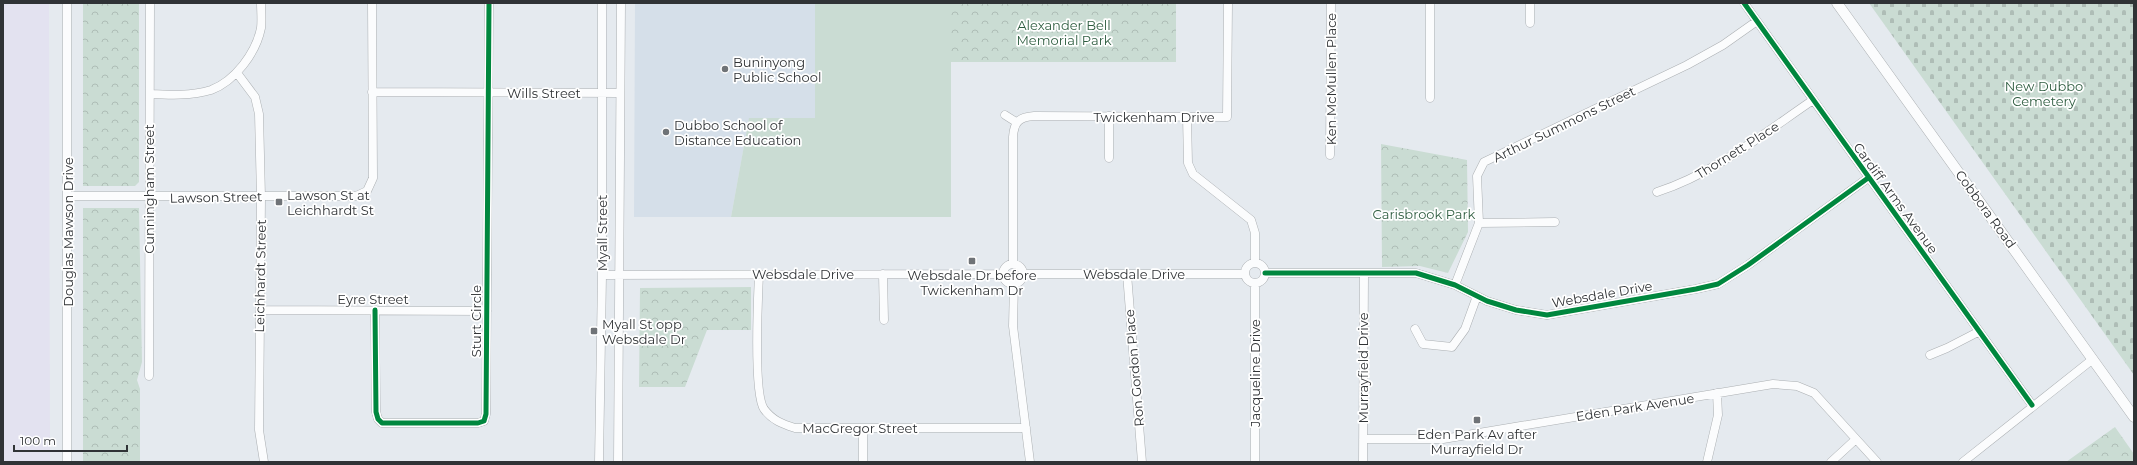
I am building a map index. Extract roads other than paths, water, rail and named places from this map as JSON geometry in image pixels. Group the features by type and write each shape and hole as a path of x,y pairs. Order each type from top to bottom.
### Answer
{"main road":[{"name":"Cobbora Road","path":"1837,3 2134,417"}],"street":[{"name":"Douglas Mawson Drive","path":"67,3 67,462"},
{"name":"Cunningham Street","path":"149,376 150,3"},
{"path":"150,94 180,95 211,90 237,73 252,50 261,28 261,3"},
{"name":"Lawson Street","path":"68,196 149,198 356,196 367,190 373,178 372,3"},
{"name":"Sturt Circle","path":"375,310 376,412 378,419 382,423 478,423 484,421 486,414 489,3"},
{"name":"Myall Street","path":"599,462 602,275 602,3"},
{"name":"Myall Street","path":"618,462 621,3"},
{"name":"Twickenham Drive","path":"1016,122 1020,118 1034,116 1227,117 1228,3"},
{"name":"Ken McMullen Place","path":"1330,154 1331,3"},
{"path":"1430,3 1430,98"},
{"path":"1530,3 1530,24"},
{"name":"Cardiff Arms Avenue","path":"1744,3 1978,332 2032,405"},
{"name":"Arthur Summons Street","path":"1455,285 1479,223 1477,176 1484,162 1687,65 1723,45 1757,21"},
{"name":"Leichhardt Street","path":"237,73 255,97 259,114 262,196 259,430 264,462"},
{"name":"Wills Street","path":"372,92 488,94 620,93"},
{"name":"Thornett Place","path":"1657,192 1683,183 1715,167 1813,100"},
{"path":"1005,115 1016,122 1013,137 1013,263"},
{"path":"1109,116 1109,158"},
{"path":"1187,117 1188,164 1193,174 1251,220 1255,233 1255,263"},
{"name":"Websdale Drive","path":"1265,273 1416,273 1455,285 1477,296 1516,310 1547,315 1718,284 1748,265 1868,178"},
{"path":"1479,223 1555,222"},
{"path":"1013,263 1021,266 1023,274 1021,280 1014,284 1007,282 1003,274 1007,265 1013,263"},
{"path":"1255,263 1264,267 1265,273 1261,282 1255,284 1247,280 1245,274 1249,265 1255,263"},
{"name":"Murrayfield Drive","path":"1363,462 1364,273"},
{"name":"MacGregor Street","path":"759,274 758,383 763,407 771,417 780,423 795,428 1026,428"},
{"path":"884,274 884,320"},
{"name":"Websdale Drive","path":"602,275 1003,274"},
{"name":"Websdale Drive","path":"1023,274 1245,274"},
{"name":"Ron Gordon Place","path":"1127,274 1142,462"},
{"path":"1014,284 1013,326 1030,462"},
{"name":"Jacqueline Drive","path":"1255,284 1255,462"},
{"path":"1415,329 1423,344 1452,347 1466,329 1477,296"},
{"name":"Eyre Street","path":"260,310 487,311"},
{"path":"1930,355 1978,332"},
{"path":"1963,462 2032,405 2093,359"},
{"name":"Eden Park Avenue","path":"1363,439 1443,439 1773,384 1797,386 1814,393 1877,462"},
{"path":"1707,462 1718,415 1717,394"},
{"path":"863,428 863,462"},
{"path":"1831,462 1856,440"}],"place":[{"name":"Buninyong Public School","path":"725,69"},
{"name":"Dubbo School of Distance Education","path":"666,132"},
{"name":"Lawson St at Leichhardt St","path":"279,202"},
{"name":"Websdale Dr before Twickenham Dr","path":"972,261"},
{"name":"Myall St opp Websdale Dr","path":"594,331"},
{"name":"Eden Park Av after Murrayfield Dr","path":"1477,420"}],"park label":[{"name":"Alexander Bell Memorial Park","path":"1064,32"},
{"name":"New Dubbo Cemetery","path":"2044,94"},
{"name":"Carisbrook Park","path":"1424,214"}]}
